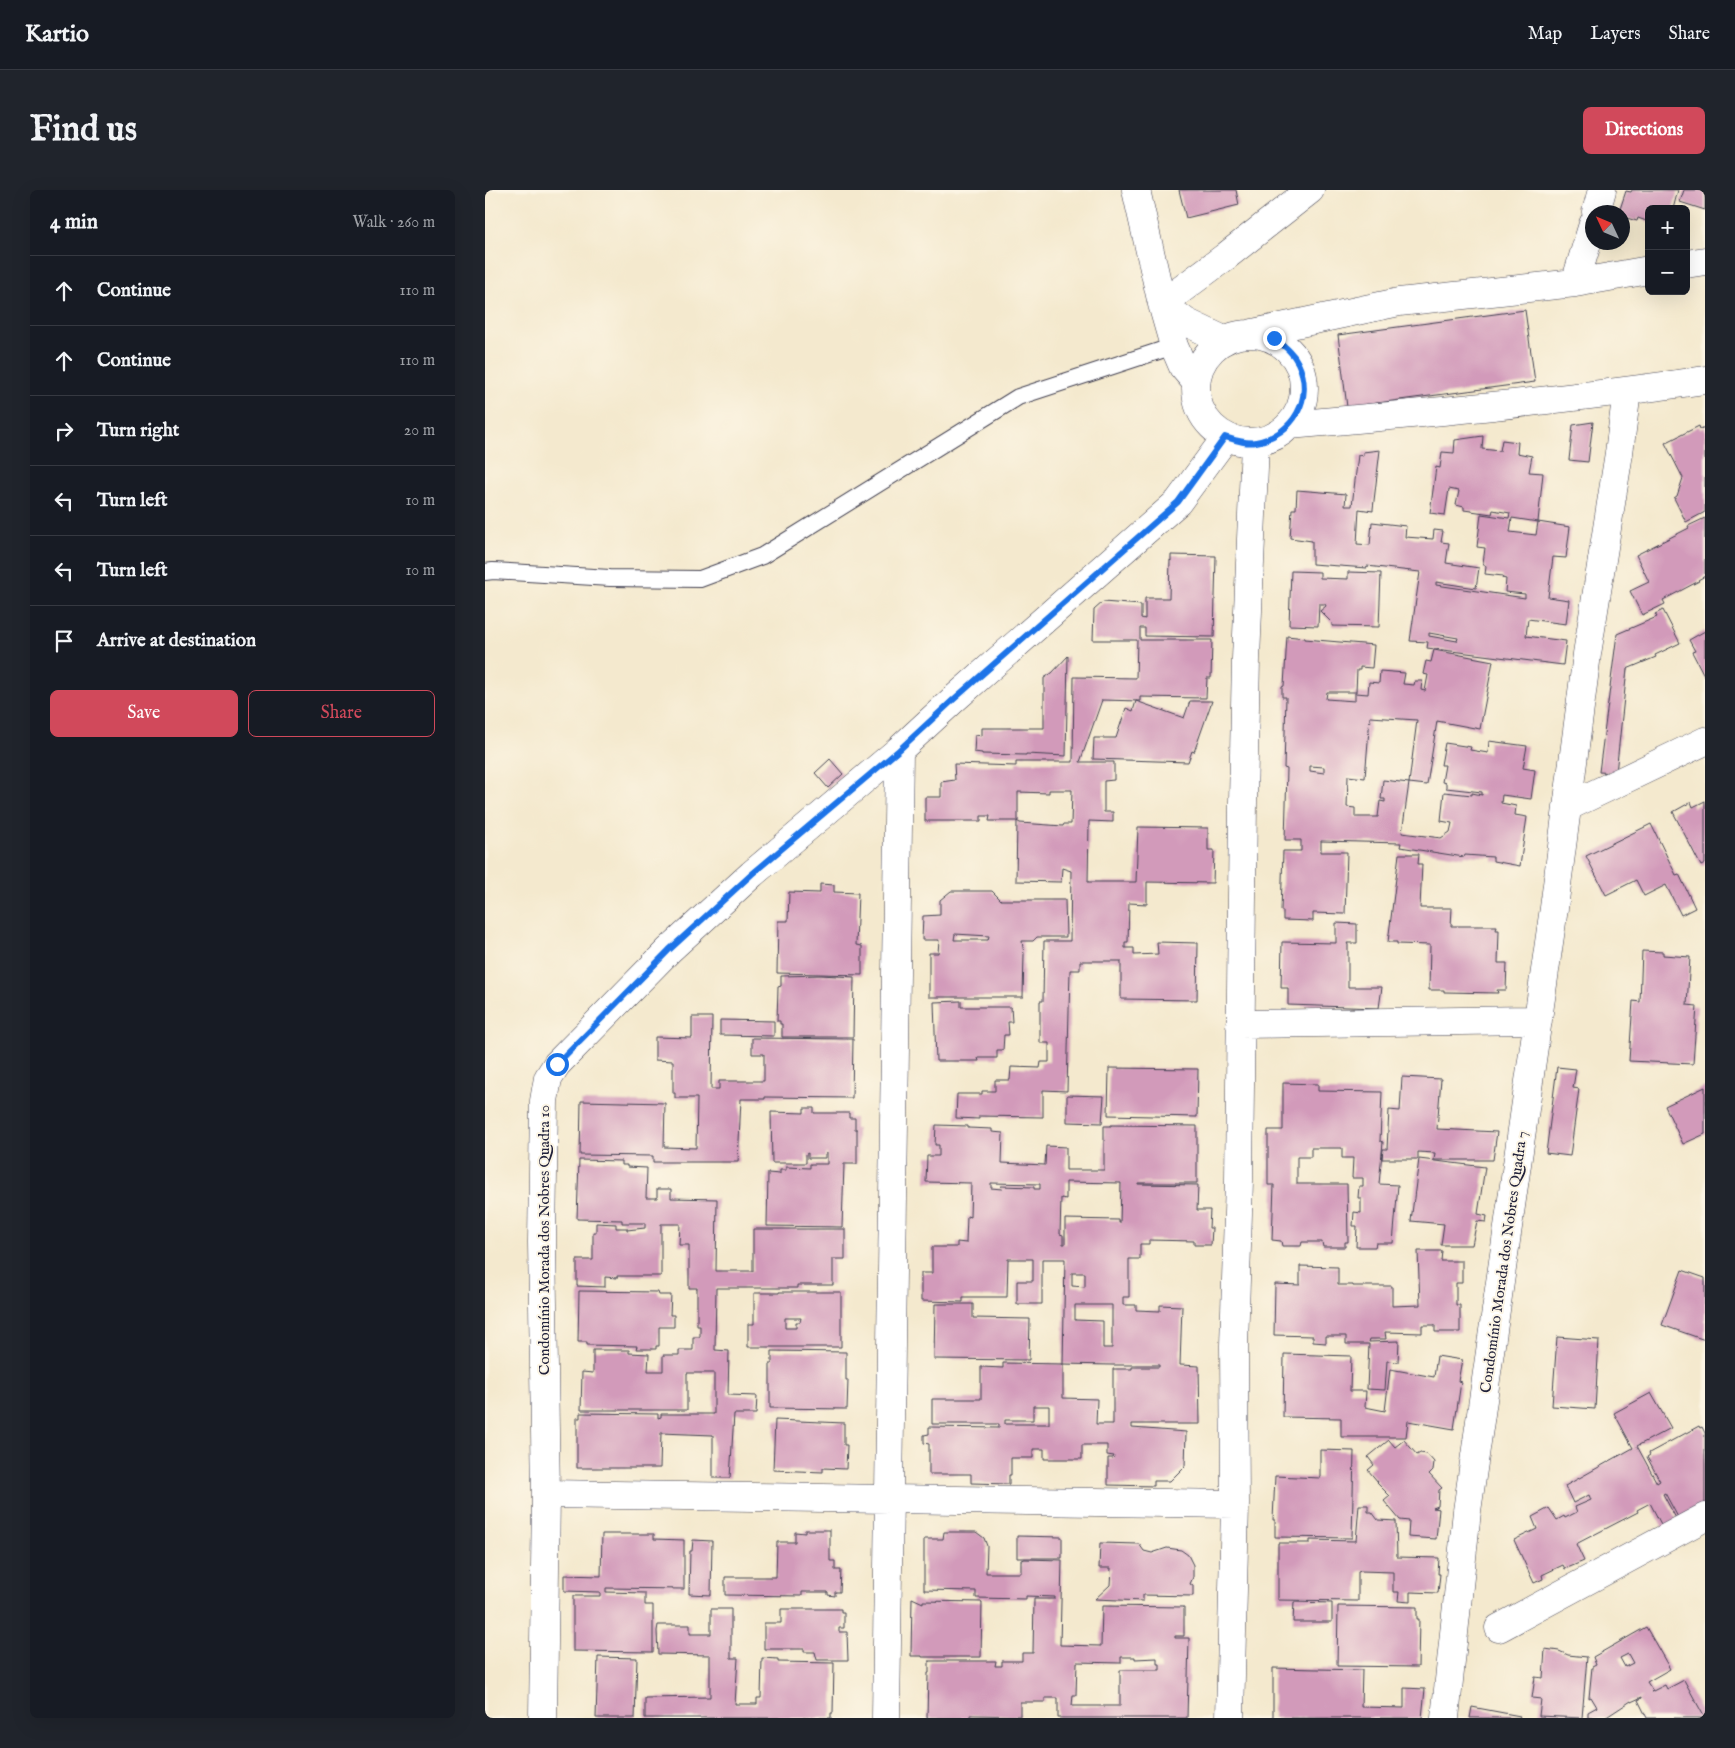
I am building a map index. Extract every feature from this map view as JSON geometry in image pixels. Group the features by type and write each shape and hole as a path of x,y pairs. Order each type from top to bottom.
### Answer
{"street":[{"path":"1136,190 1173,346 1183,367 1195,381"},
{"path":"1162,304 1310,190"},
{"path":"1598,205 1602,190"},
{"path":"1575,283 1585,250"},
{"path":"1690,263 1705,261"},
{"path":"1253,333 1274,338 1288,348 1298,362 1304,378 1304,395 1299,412 1289,425 1275,436 1255,443 1242,442 1225,437 1212,428 1201,414 1196,398 1195,381 1200,364 1210,350 1224,340 1240,334 1253,333 1399,302 1575,283 1645,271"},
{"path":"1162,304 1186,322 1224,340"},
{"path":"1289,425 1455,411 1705,380"},
{"name":"Condomínio Morada dos Nobres Quadra 7","path":"1445,1718 1467,1511 1538,1020 1587,654 1627,391"},
{"name":"Condomínio Morada dos Nobres Quadra 10","path":"543,1718 546,1494 542,1242 544,1102 548,1078 557,1064 573,1046 669,950 752,874 899,750 1178,502 1225,437"},
{"path":"1230,1718 1235,1504 1234,1346 1239,1180 1246,668 1255,443"},
{"path":"1567,807 1705,741"},
{"path":"886,1718 899,750"},
{"path":"1240,1024 1538,1020"},
{"path":"546,1494 1235,1504"},
{"path":"1499,1628 1705,1517"}],"lane":[{"path":"485,572 610,578 700,579 762,556 1018,397 1173,346"}],"building":[{"path":"1179,190 1236,190 1239,205 1186,218"},
{"path":"1632,190 1678,190 1674,205 1645,205 1645,221 1638,218 1637,221 1630,219 1630,205 1621,205 1626,191 1631,192"},
{"path":"1684,190 1705,190 1705,210 1680,202"},
{"path":"1525,310 1535,382 1347,407 1338,335"},
{"path":"1593,422 1588,462 1569,460 1573,425"},
{"path":"1699,426 1700,429 1705,427 1705,512 1686,522 1674,498 1677,496 1683,478 1665,443"},
{"path":"1483,436 1482,449 1500,451 1502,440 1518,442 1517,453 1532,456 1529,472 1543,473 1538,522 1570,527 1566,558 1553,557 1548,597 1569,600 1566,624 1528,619 1526,636 1566,641 1563,665 1427,648 1428,642 1410,641 1420,572 1367,566 1367,568 1312,564 1312,541 1290,538 1292,509 1296,509 1297,490 1346,494 1345,506 1352,506 1358,455 1363,456 1363,452 1380,450 1373,511 1359,509 1357,544 1370,545 1372,522 1406,526 1405,537 1433,539 1434,530 1443,531 1441,542 1449,543 1446,563 1479,568 1476,588 1436,582 1436,585 1525,598 1525,594 1505,592 1506,579 1502,578 1503,576 1485,574 1486,567 1483,563 1485,548 1477,547 1481,514 1509,518 1510,513 1493,510 1492,514 1464,510 1464,507 1456,505 1459,491 1449,489 1445,515 1430,513 1436,467 1440,468 1442,452 1454,453 1455,440","holes":["1512,518 1538,522 1536,535 1510,532","1429,633 1458,638 1457,641 1429,636"]},
{"path":"1705,518 1705,576 1663,600 1665,604 1642,615 1630,591 1649,582 1636,555"},
{"path":"1171,555 1216,556 1214,637 1145,636 1145,628 1140,628 1140,640 1212,640 1211,678 1207,678 1206,698 1140,697 1140,701 1102,700 1080,762 1114,762 1114,780 1104,781 1104,812 1113,812 1113,822 1089,821 1088,882 1136,882 1138,827 1208,828 1208,850 1214,850 1213,883 1147,882 1147,904 1129,903 1128,942 1125,942 1125,948 1134,948 1134,955 1158,954 1157,942 1198,943 1197,1000 1121,999 1121,961 1080,961 1080,970 1070,970 1067,1091 1043,1090 1043,1117 979,1116 979,1119 956,1118 957,1094 982,1094 982,1091 995,1091 995,1080 1010,1080 1011,1067 1040,1068 1041,1062 1049,1062 1049,1043 1040,1043 1040,1001 1043,1001 1044,941 1070,941 1071,871 1062,868 1061,882 1016,881 1017,821 989,821 990,816 981,816 981,821 925,821 925,797 941,797 941,782 955,780 954,764 1016,766 1016,762 1073,762 1074,677 1136,678 1137,640 1093,640 1094,610 1103,602 1141,605 1141,618 1145,619 1145,598 1169,598","holes":["1049,790 1072,790 1071,824 1064,824 1063,826 1020,823 1017,821 1018,792 1049,793"]},
{"path":"1291,571 1320,572 1320,578 1348,579 1348,572 1381,573 1379,627 1332,626 1332,623 1320,611 1326,606 1325,604 1319,604 1318,626 1289,625"},
{"path":"1663,610 1680,643 1655,655 1656,657 1627,669 1616,773 1599,772 1617,634 1657,617 1655,614"},
{"path":"1705,631 1705,677 1692,652 1695,651 1689,640"},
{"path":"1287,636 1374,645 1372,668 1360,667 1360,670 1357,670 1356,692 1327,692 1326,699 1355,701 1355,693 1368,694 1369,682 1379,683 1380,671 1405,673 1403,684 1414,685 1415,681 1422,681 1421,690 1425,691 1428,675 1423,674 1426,661 1431,662 1434,650 1493,661 1480,729 1437,721 1427,785 1409,783 1402,833 1441,838 1450,832 1452,823 1441,821 1444,792 1482,795 1482,792 1446,788 1446,783 1442,782 1445,765 1441,765 1445,743 1471,747 1470,750 1488,753 1489,741 1527,746 1523,768 1535,770 1531,799 1502,795 1501,803 1516,806 1515,815 1527,817 1520,866 1493,861 1493,857 1465,855 1464,857 1400,847 1401,843 1321,841 1321,852 1347,852 1345,914 1313,913 1313,921 1283,920 1283,911 1281,911 1283,851 1301,851 1301,840 1285,840 1287,769 1284,768 1286,697 1282,697 1282,687 1284,686","holes":["1370,717 1417,720 1409,783 1383,780 1381,799 1385,799 1385,802 1380,801 1378,817 1355,817 1355,808 1347,807 1348,776 1365,778","1310,766 1324,767 1324,773 1310,771"]},
{"path":"1068,656 1066,756 982,754 974,752 975,735 982,736 982,728 1044,728 1044,678 1052,673"},
{"path":"1136,701 1184,718 1190,701 1212,701 1194,752 1192,751 1188,762 1093,759 1094,738 1116,738 1126,708 1133,711"},
{"path":"830,759 843,774 828,788 815,773"},
{"path":"1705,801 1705,864 1701,866 1673,812 1691,802 1693,807"},
{"path":"1651,824 1676,875 1679,874 1695,908 1681,915 1666,885 1644,896 1636,880 1606,895 1586,856"},
{"path":"1399,854 1419,854 1418,864 1422,864 1420,908 1452,908 1451,926 1497,926 1496,930 1499,930 1498,963 1507,963 1506,990 1497,990 1498,993 1429,990 1430,945 1388,942"},
{"path":"820,884 834,885 834,892 858,893 856,945 862,946 862,975 777,973 778,921 788,921 789,892 820,893"},
{"path":"951,891 992,891 1001,900 1065,900 1066,937 1037,937 1033,941 1022,941 1024,954 1023,997 929,997 929,953 938,953 939,940 922,940 923,916 940,915 940,900","holes":["955,934 989,936 988,940 954,940"]},
{"path":"1336,923 1357,924 1357,943 1347,943 1348,987 1382,987 1379,1008 1288,1005 1288,988 1281,988 1282,942 1336,943"},
{"path":"1642,951 1663,952 1663,955 1690,957 1687,1005 1697,1006 1693,1064 1629,1061 1633,1001 1640,1002"},
{"path":"821,975 854,977 853,1037 782,1037 782,1024 780,1024 780,1021 777,1021 778,987 781,986 781,976"},
{"path":"961,1001 961,1007 1011,1007 1012,1022 1008,1022 1009,1035 1004,1035 1003,1050 997,1050 997,1058 978,1058 979,1061 936,1061 934,1002"},
{"path":"692,1017 712,1017 711,1089 719,1089 719,1081 764,1081 764,1054 752,1054 752,1038 853,1039 852,1098 765,1097 765,1099 741,1099 738,1162 653,1162 653,1156 580,1155 581,1101 665,1103 664,1147 696,1148 697,1098 675,1098 675,1093 673,1093 673,1061 655,1060 655,1037 692,1038"},
{"path":"720,1020 774,1021 774,1036 720,1035"},
{"path":"1557,1067 1576,1069 1573,1088 1579,1089 1570,1156 1546,1153"},
{"path":"1109,1068 1198,1069 1197,1117 1108,1115"},
{"path":"1402,1077 1441,1079 1437,1129 1497,1132 1493,1160 1434,1160 1435,1153 1418,1152 1418,1159 1382,1159 1383,1149 1387,1149 1389,1110 1400,1111"},
{"path":"1283,1083 1318,1084 1318,1091 1382,1092 1380,1141 1383,1142 1379,1184 1398,1185 1393,1243 1376,1243 1375,1247 1356,1247 1357,1226 1353,1226 1354,1212 1361,1213 1361,1198 1358,1198 1359,1186 1363,1186 1363,1178 1352,1178 1353,1158 1342,1158 1342,1148 1311,1148 1311,1157 1297,1157 1297,1184 1347,1184 1348,1242 1345,1242 1345,1247 1323,1247 1322,1242 1302,1242 1301,1246 1282,1246 1281,1241 1272,1240 1274,1185 1268,1185 1268,1130 1283,1130"},
{"path":"1705,1087 1705,1134 1683,1144 1665,1106"},
{"path":"1067,1095 1104,1096 1102,1123 1067,1122"},
{"path":"804,1108 814,1108 814,1113 849,1113 849,1118 855,1118 855,1129 857,1129 857,1164 844,1164 842,1227 767,1226 768,1173 780,1174 780,1170 786,1170 786,1167 810,1168 810,1164 827,1164 827,1153 825,1158 808,1158 808,1153 806,1154 806,1163 772,1163 771,1112 804,1113"},
{"path":"936,1125 992,1129 992,1132 1003,1133 1002,1163 1045,1165 1046,1146 1066,1147 1066,1170 1104,1170 1104,1126 1197,1126 1197,1183 1138,1184 1198,1185 1197,1210 1210,1210 1209,1228 1212,1228 1211,1245 1194,1245 1194,1241 1149,1240 1149,1244 1140,1244 1140,1259 1129,1259 1129,1297 1123,1297 1123,1305 1136,1305 1136,1310 1160,1311 1160,1305 1182,1306 1180,1365 1199,1366 1200,1424 1132,1424 1132,1428 1186,1432 1185,1466 1170,1481 1154,1481 1154,1486 1108,1485 1108,1458 1113,1458 1114,1456 1107,1455 1107,1445 1082,1445 1082,1459 1044,1459 1044,1449 1033,1449 1033,1458 1011,1458 1009,1484 971,1483 971,1474 929,1474 929,1444 924,1443 924,1435 929,1434 929,1427 999,1428 999,1424 932,1424 932,1399 981,1399 981,1367 1003,1368 1003,1363 1063,1364 1065,1259 1042,1259 1042,1304 1017,1304 1017,1281 1033,1281 1033,1259 1008,1259 1007,1297 963,1297 963,1302 921,1301 921,1273 932,1273 932,1247 957,1247 957,1242 966,1243 967,1216 970,1217 971,1183 926,1182 927,1156 939,1156 939,1145 935,1145","holes":["1066,1182 1121,1183 1120,1223 1119,1220 1065,1219 1065,1244 1063,1244 1063,1235 1060,1234 1061,1198 1066,1199","991,1183 1040,1184 1040,1189 1034,1189 1034,1187 1001,1186 1002,1189 991,1188","1072,1273 1085,1273 1085,1287 1072,1286","1075,1305 1112,1305 1112,1348 1103,1348 1103,1321 1075,1320","1063,1364 1159,1365 1159,1367 1113,1369 1113,1424 1096,1424 1097,1399 1063,1398","1033,1406 1049,1406 1049,1424 1005,1424 1005,1420 1033,1420"]},
{"path":"1419,1159 1485,1167 1478,1214 1487,1216 1486,1222 1477,1221 1472,1245 1441,1245 1444,1224 1411,1221"},
{"path":"579,1160 622,1161 622,1165 627,1165 627,1167 647,1168 646,1198 657,1198 657,1189 671,1189 671,1198 717,1199 716,1271 753,1271 753,1229 845,1229 845,1259 833,1259 833,1285 797,1285 797,1288 716,1288 715,1350 729,1351 728,1395 757,1396 756,1414 734,1414 730,1478 713,1478 713,1435 661,1433 660,1468 577,1468 577,1418 580,1418 580,1413 658,1414 658,1418 661,1417 661,1414 714,1414 714,1373 687,1373 687,1410 581,1410 582,1372 593,1373 593,1350 629,1350 629,1353 649,1354 648,1371 663,1371 663,1355 679,1355 679,1350 693,1350 693,1337 700,1337 700,1326 697,1326 697,1288 689,1288 689,1245 679,1245 680,1224 661,1224 661,1276 605,1277 605,1287 577,1286 577,1260 593,1260 593,1232 596,1232 596,1223 616,1224 616,1228 627,1228 627,1230 645,1228 645,1223 622,1223 622,1220 577,1219"},
{"path":"1418,1251 1442,1251 1441,1261 1462,1261 1462,1283 1456,1283 1456,1305 1460,1305 1460,1332 1435,1332 1435,1325 1422,1325 1422,1333 1385,1332 1386,1339 1370,1339 1369,1342 1399,1341 1398,1362 1387,1361 1385,1390 1367,1389 1369,1344 1346,1344 1346,1336 1326,1336 1326,1343 1313,1342 1313,1336 1274,1335 1275,1284 1300,1285 1300,1266 1338,1267 1338,1285 1392,1286 1392,1306 1420,1305"},
{"path":"1682,1270 1705,1278 1705,1340 1662,1325"},
{"path":"579,1291 658,1292 659,1295 671,1295 670,1315 674,1315 674,1327 659,1327 659,1346 656,1346 656,1349 636,1349 637,1346 587,1345 587,1342 578,1342"},
{"path":"841,1292 841,1347 748,1347 748,1324 754,1324 754,1293","holes":["785,1318 801,1318 800,1322 796,1322 796,1328 785,1328"]},
{"path":"935,1304 973,1304 973,1318 1030,1319 1029,1360 934,1359"},
{"path":"1557,1337 1599,1340 1595,1409 1552,1406"},
{"path":"772,1351 846,1352 846,1380 848,1380 847,1409 770,1408 770,1364 772,1364"},
{"path":"1284,1354 1351,1356 1350,1391 1366,1391 1365,1407 1385,1411 1390,1369 1434,1377 1437,1356 1462,1360 1458,1381 1461,1382 1454,1429 1408,1421 1406,1437 1341,1437 1341,1418 1283,1417"},
{"path":"1651,1393 1671,1428 1637,1446 1657,1483 1660,1481 1647,1457 1650,1455 1649,1453 1699,1426 1700,1428 1702,1427 1705,1433 1705,1508 1680,1521 1665,1493 1663,1494 1678,1522 1664,1530 1650,1503 1637,1510 1638,1512 1576,1544 1584,1561 1565,1569 1563,1565 1542,1575 1543,1579 1534,1583 1514,1540 1537,1529 1532,1517 1549,1508 1557,1520 1577,1512 1575,1507 1591,1500 1589,1495 1573,1503 1565,1486 1633,1448 1614,1413"},
{"path":"775,1420 844,1423 844,1445 847,1445 846,1469 823,1468 823,1472 773,1470"},
{"path":"1389,1440 1395,1447 1404,1440 1417,1455 1420,1453 1427,1454 1434,1462 1433,1470 1429,1474 1442,1488 1439,1490 1438,1506 1433,1508 1439,1509 1436,1539 1408,1537 1409,1521 1400,1520 1384,1501 1390,1496 1377,1483 1368,1470 1374,1465 1368,1457"},
{"path":"1320,1450 1354,1451 1352,1538 1275,1537 1275,1520 1273,1520 1275,1476 1320,1478"},
{"path":"1359,1505 1368,1505 1368,1512 1372,1512 1378,1520 1396,1521 1397,1557 1439,1558 1438,1593 1410,1592 1410,1602 1398,1601 1399,1592 1393,1592 1393,1572 1361,1571 1358,1572 1358,1601 1278,1600 1278,1543 1310,1543 1310,1540 1356,1541"},
{"path":"805,1530 830,1530 830,1561 835,1561 835,1570 841,1570 840,1592 835,1592 835,1596 828,1595 828,1592 802,1592 802,1596 725,1595 725,1577 776,1577 777,1542 795,1542 795,1532 805,1533"},
{"path":"944,1532 976,1532 984,1538 987,1546 986,1573 1021,1573 1021,1560 1025,1559 1062,1560 1060,1645 1101,1646 1102,1606 1184,1607 1184,1636 1175,1636 1175,1638 1189,1638 1187,1718 1058,1718 1058,1698 1045,1698 1045,1702 1020,1702 1020,1716 970,1715 970,1718 927,1718 929,1661 996,1661 995,1666 1002,1666 1002,1661 1022,1661 1022,1653 1033,1653 1034,1599 1055,1599 1055,1597 1026,1596 1026,1599 976,1598 976,1591 924,1590 924,1539 943,1539","holes":["1121,1657 1135,1657 1135,1659 1157,1658 1160,1670 1120,1670 1120,1706 1072,1706 1073,1695 1076,1695 1077,1662 1121,1663"]},
{"path":"602,1534 654,1534 654,1539 684,1540 684,1589 606,1588 606,1592 645,1593 645,1605 653,1605 653,1652 573,1651 573,1596 600,1596 600,1592 564,1591 564,1575 601,1576"},
{"path":"1017,1536 1062,1537 1062,1558 1017,1558"},
{"path":"693,1540 712,1541 711,1595 689,1594 690,1551 692,1551"},
{"path":"1100,1543 1139,1544 1144,1551 1152,1553 1167,1548 1181,1550 1188,1555 1193,1565 1193,1577 1190,1584 1193,1586 1193,1596 1143,1595 1143,1601 1095,1599 1110,1585 1111,1568 1099,1568"},
{"path":"912,1598 923,1603 923,1601 982,1602 981,1657 911,1656"},
{"path":"1294,1602 1332,1603 1332,1622 1293,1622"},
{"path":"1338,1606 1417,1607 1417,1619 1419,1619 1418,1667 1337,1666"},
{"path":"711,1609 731,1609 731,1658 738,1658 735,1704 757,1704 757,1698 761,1698 762,1658 778,1659 778,1662 834,1663 833,1713 831,1713 831,1718 645,1718 645,1698 710,1697 710,1655 658,1654 657,1631 658,1625 690,1625 690,1634 711,1634"},
{"path":"781,1609 841,1609 841,1612 844,1612 844,1628 839,1628 839,1632 847,1632 848,1660 817,1660 815,1652 804,1652 804,1649 764,1649 764,1623 781,1623"},
{"path":"1646,1627 1670,1669 1647,1682 1653,1691 1665,1685 1667,1689 1684,1680 1705,1718 1647,1718 1638,1700 1642,1697 1631,1701 1605,1718 1588,1718 1588,1712 1597,1707 1591,1697 1589,1698 1592,1667 1596,1665 1593,1657","holes":["1628,1654 1633,1663 1625,1667 1620,1658"]},
{"path":"1545,1649 1559,1651 1568,1655 1587,1657 1582,1718 1539,1716 1541,1699 1532,1698 1535,1677 1543,1678"},
{"path":"598,1657 637,1658 635,1718 596,1718"},
{"path":"1273,1668 1362,1670 1361,1707 1404,1708 1404,1688 1425,1689 1422,1718 1273,1718"},
{"path":"1472,1707 1520,1716 1519,1718 1470,1718"}],"route":[{"path":"557,1064 669,950 752,874 899,750 1178,502 1225,437 1242,442 1255,443 1275,436 1289,425 1299,412 1304,395 1304,378 1298,362 1288,348 1274,338"}]}
